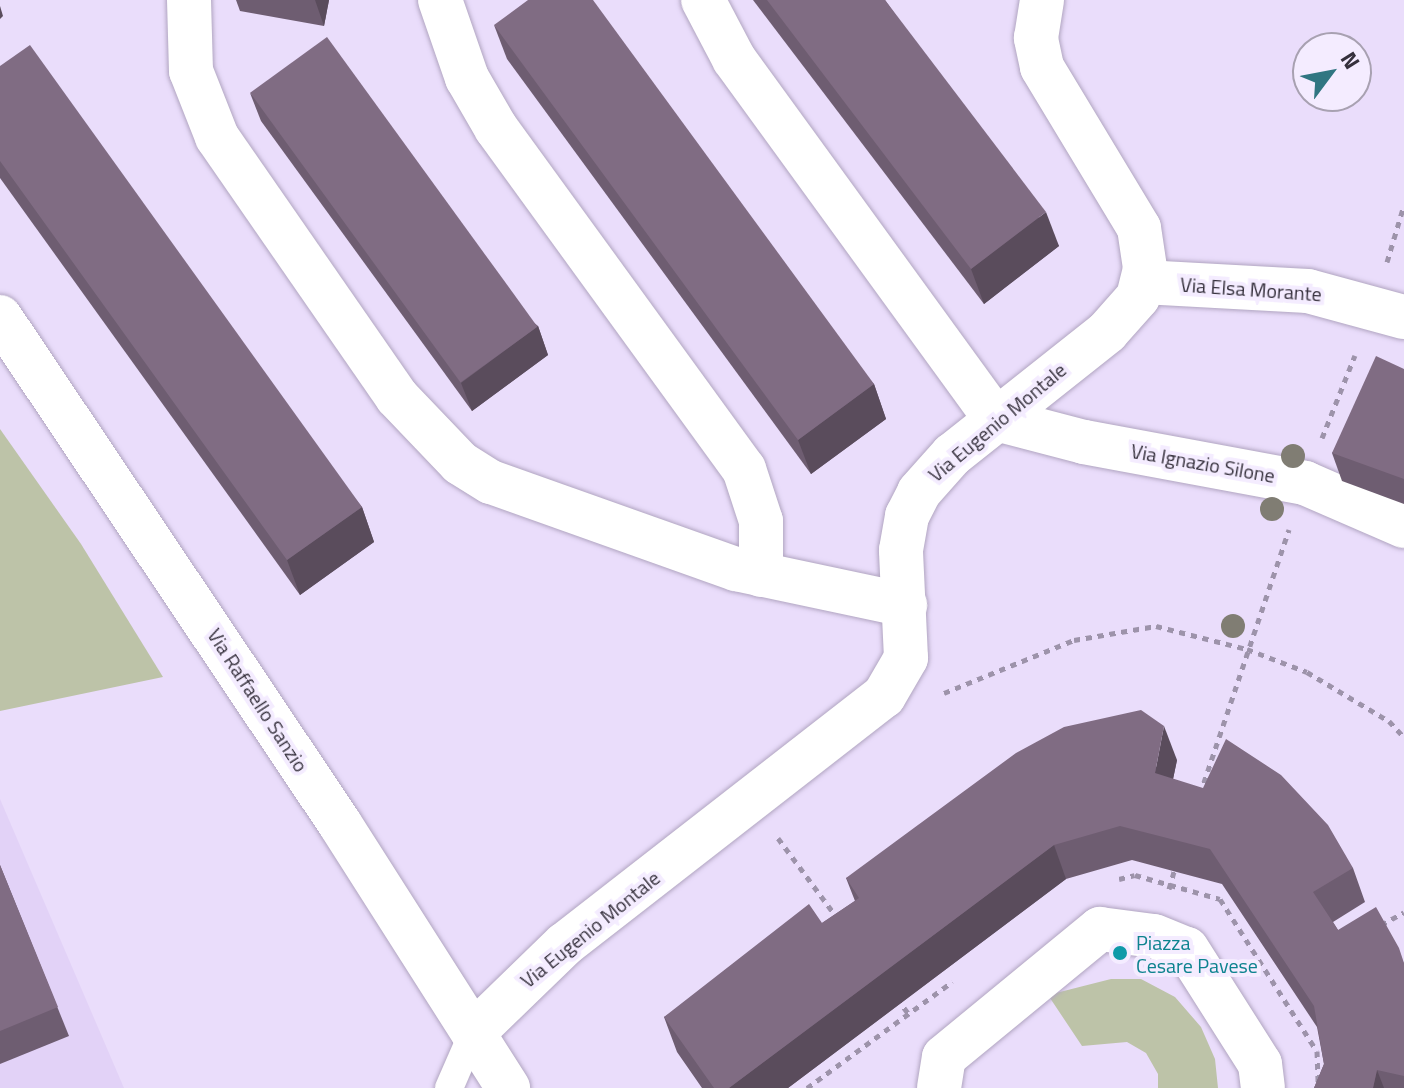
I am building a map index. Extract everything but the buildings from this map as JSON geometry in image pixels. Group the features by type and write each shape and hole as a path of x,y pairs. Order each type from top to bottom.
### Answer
{"street":[{"path":"189,0 191,71 210,124 320,292 437,443 491,482 761,575 905,605"},
{"path":"440,0 467,78 496,128 744,469 761,521 761,575"},
{"path":"703,0 734,59 996,419"},
{"path":"1042,0 1036,38 1042,67 1132,211 1143,243 1143,282"},
{"name":"Via Eugenio Montale","path":"473,1033 544,962 895,684 908,647 901,550 911,505 940,466 1118,322 1143,282"},
{"name":"Via Elsa Morante","path":"1143,282 1294,289 1389,311"},
{"name":"Via Raffaello Sanzio","path":"0,317 246,681 508,1088"},
{"name":"Via Ignazio Silone","path":"996,419 1084,442 1305,483 1404,526"},
{"path":"942,1072 1100,929 1154,936 1187,949 1260,1064 1263,1088"}],"lane":[{"path":"449,1088 473,1033"}],"path":[{"path":"1199,797 1305,483 1389,311 1404,205"},
{"path":"938,695 1074,640 1156,626 1247,649 1307,672 1389,721 1404,737"},
{"path":"749,802 845,928"},
{"path":"1154,936 1179,857"},
{"path":"1378,927 1404,912"},
{"path":"1228,1013 1288,978"},
{"path":"892,991 942,1072"}],"shaded area":[{"path":"0,799 124,1088 0,1088"}],"green space":[{"path":"0,429 81,544 163,677 0,711"},
{"path":"1111,979 1141,979 1175,997 1201,1027 1215,1059 1218,1088 1158,1088 1158,1074 1146,1053 1127,1042 1082,1046 1048,995"}],"place":[{"name":"Piazza Cesare Pavese","path":"1120,953"}]}
